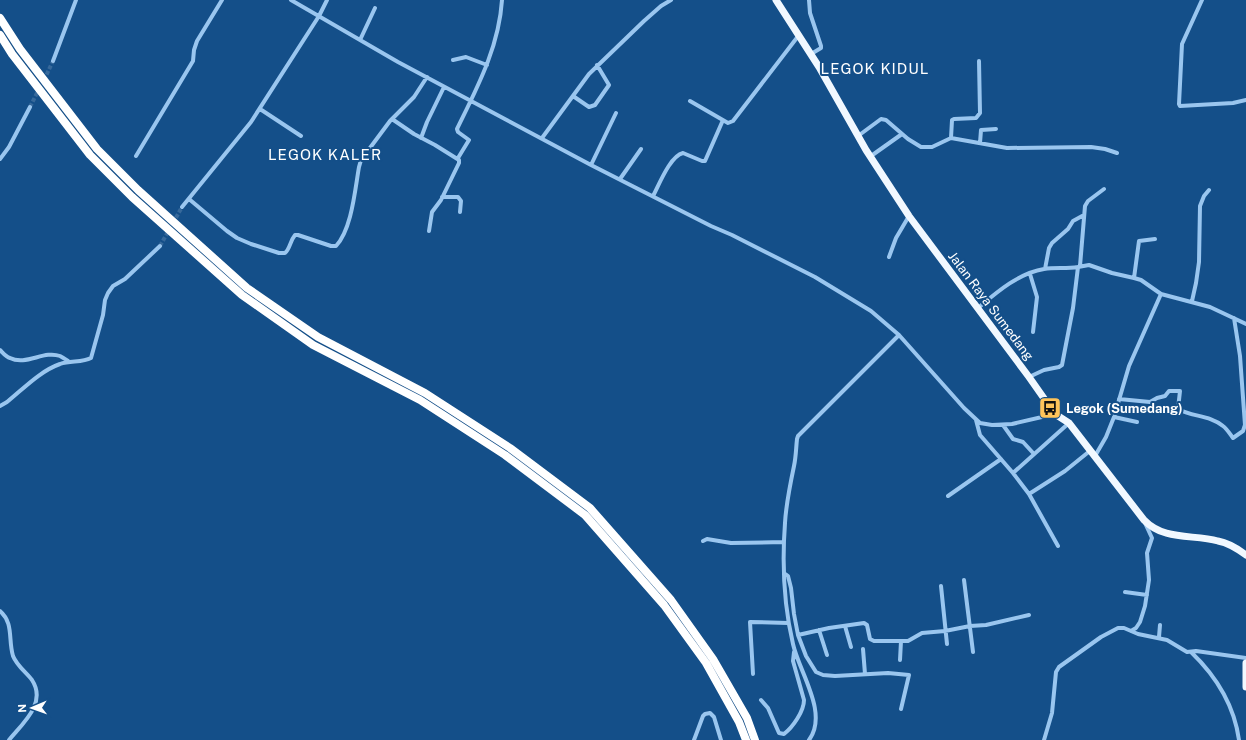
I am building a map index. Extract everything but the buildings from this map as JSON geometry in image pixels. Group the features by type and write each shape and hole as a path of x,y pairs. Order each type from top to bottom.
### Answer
{"highway":[{"name":"Jalan Raya Sumedang","path":"776,0 811,54 858,136 909,216 1055,414 1069,423 1149,526 1161,532 1189,538 1217,540 1228,544 1246,555"},
{"path":"0,18 20,49 97,149 144,195 247,288 318,338 432,397 510,448 590,508 671,600 713,659 747,718 755,740"},
{"path":"0,34 12,54 90,154 138,202 242,295 313,345 420,400 505,455 584,515 664,605 701,657 739,722 746,740"},
{"path":"1246,663 1246,687"}],"street":[{"path":"53,61 76,0"},
{"path":"136,156 193,61 197,41 222,0"},
{"path":"291,0 470,101 591,165 815,277 871,311 899,335 976,420 986,425 1003,425 1024,422 1055,414"},
{"path":"182,207 251,122 319,16 327,0"},
{"path":"429,231 432,212 442,197 459,162 458,158 469,140 457,131 457,129 487,65 494,45 502,9 502,0"},
{"path":"542,138 589,74 644,21 661,6 671,0"},
{"path":"809,0 810,13 821,46 811,54"},
{"path":"1202,0 1182,44 1179,104 1180,106 1233,103 1246,100"},
{"path":"360,40 375,8"},
{"path":"690,101 728,123 733,121 799,35"},
{"path":"453,60 466,57 487,65"},
{"path":"951,138 952,120 976,118 980,113 979,60"},
{"path":"573,96 589,107 595,105 609,85 598,65"},
{"path":"189,199 237,238 279,253 285,253 294,235 331,246 336,246 350,218 361,160 392,119 414,97 427,77"},
{"path":"421,138 444,87"},
{"path":"0,159 9,147 30,107"},
{"path":"260,109 301,136"},
{"path":"591,165 616,113"},
{"path":"392,119 421,138 458,158"},
{"path":"858,136 883,119 915,144 927,147 937,145 951,138 1007,148 1091,147 1117,153"},
{"path":"653,196 664,174 677,156 683,153 705,161 723,120"},
{"path":"980,143 981,130 996,129"},
{"path":"871,156 902,134"},
{"path":"620,179 641,149"},
{"path":"1029,377 1044,370 1062,365 1073,308 1086,203 1104,189"},
{"path":"1192,301 1199,262 1200,206 1204,196 1209,190"},
{"path":"442,197 458,197 461,201 460,212"},
{"path":"1045,268 1049,248 1052,243 1068,229 1073,221 1084,215"},
{"path":"889,257 896,238 909,216"},
{"path":"1134,278 1139,241 1155,239"},
{"path":"0,406 58,364 68,361 87,360 91,358 108,293 113,286 125,279 160,246"},
{"path":"978,308 998,292 1018,279 1045,268 1089,266 1141,280 1161,294 1210,307 1246,324"},
{"path":"1030,274 1036,297 1033,332"},
{"path":"1029,494 1093,453 1106,437 1114,418 1129,366 1161,294"},
{"path":"1119,399 1150,402 1165,396 1169,391 1180,391 1178,409 1183,412 1206,418 1223,426 1233,438 1242,433 1244,428 1244,410 1236,320"},
{"path":"809,740 812,736 816,712 812,695 794,651 788,623 784,573 785,523 798,436 899,335"},
{"path":"0,350 9,358 15,360 47,355 61,356 68,361"},
{"path":"1114,418 1136,422"},
{"path":"976,420 980,435 1029,494 1058,546"},
{"path":"1013,473 1069,423"},
{"path":"1003,425 1013,439 1023,442 1034,454"},
{"path":"948,496 1001,459"},
{"path":"1131,631 1136,628 1140,622 1147,595 1149,576 1147,553 1152,538 1144,520"},
{"path":"703,541 707,539 731,543 784,542"},
{"path":"784,573 788,576 791,588 798,635 806,656 816,672 823,675 835,676 888,673 910,675 901,709"},
{"path":"964,580 973,652"},
{"path":"941,586 947,644"},
{"path":"1125,592 1147,595"},
{"path":"0,611 8,619 14,658 32,680 36,689 37,698 33,710 8,740"},
{"path":"798,635 864,622 867,625 870,640 908,641 922,633 986,625 1028,615"},
{"path":"752,674 750,622 788,623"},
{"path":"1159,637 1160,625"},
{"path":"845,626 851,647"},
{"path":"1044,740 1052,713 1056,672 1059,667 1101,637 1118,628 1124,628 1143,635 1159,637 1185,651 1196,651 1246,658"},
{"path":"818,630 827,655"},
{"path":"900,660 901,641"},
{"path":"863,649 865,674"},
{"path":"761,700 768,708 779,733 784,734 790,729 804,706 804,700 794,661 794,651"},
{"path":"1191,652 1209,670 1223,691 1237,728 1239,740"},
{"path":"694,740 703,716 710,713 714,716 721,740"}],"tunnel":[{"path":"44,80 53,61"},
{"path":"30,107 39,89"},
{"path":"173,223 182,207"},
{"path":"160,246 169,230"}],"place":[{"name":"Legok (Sumedang)","path":"1050,408"}],"district":[{"name":"LEGOK KIDUL","path":"875,68"},
{"name":"LEGOK KALER","path":"325,154"}]}
